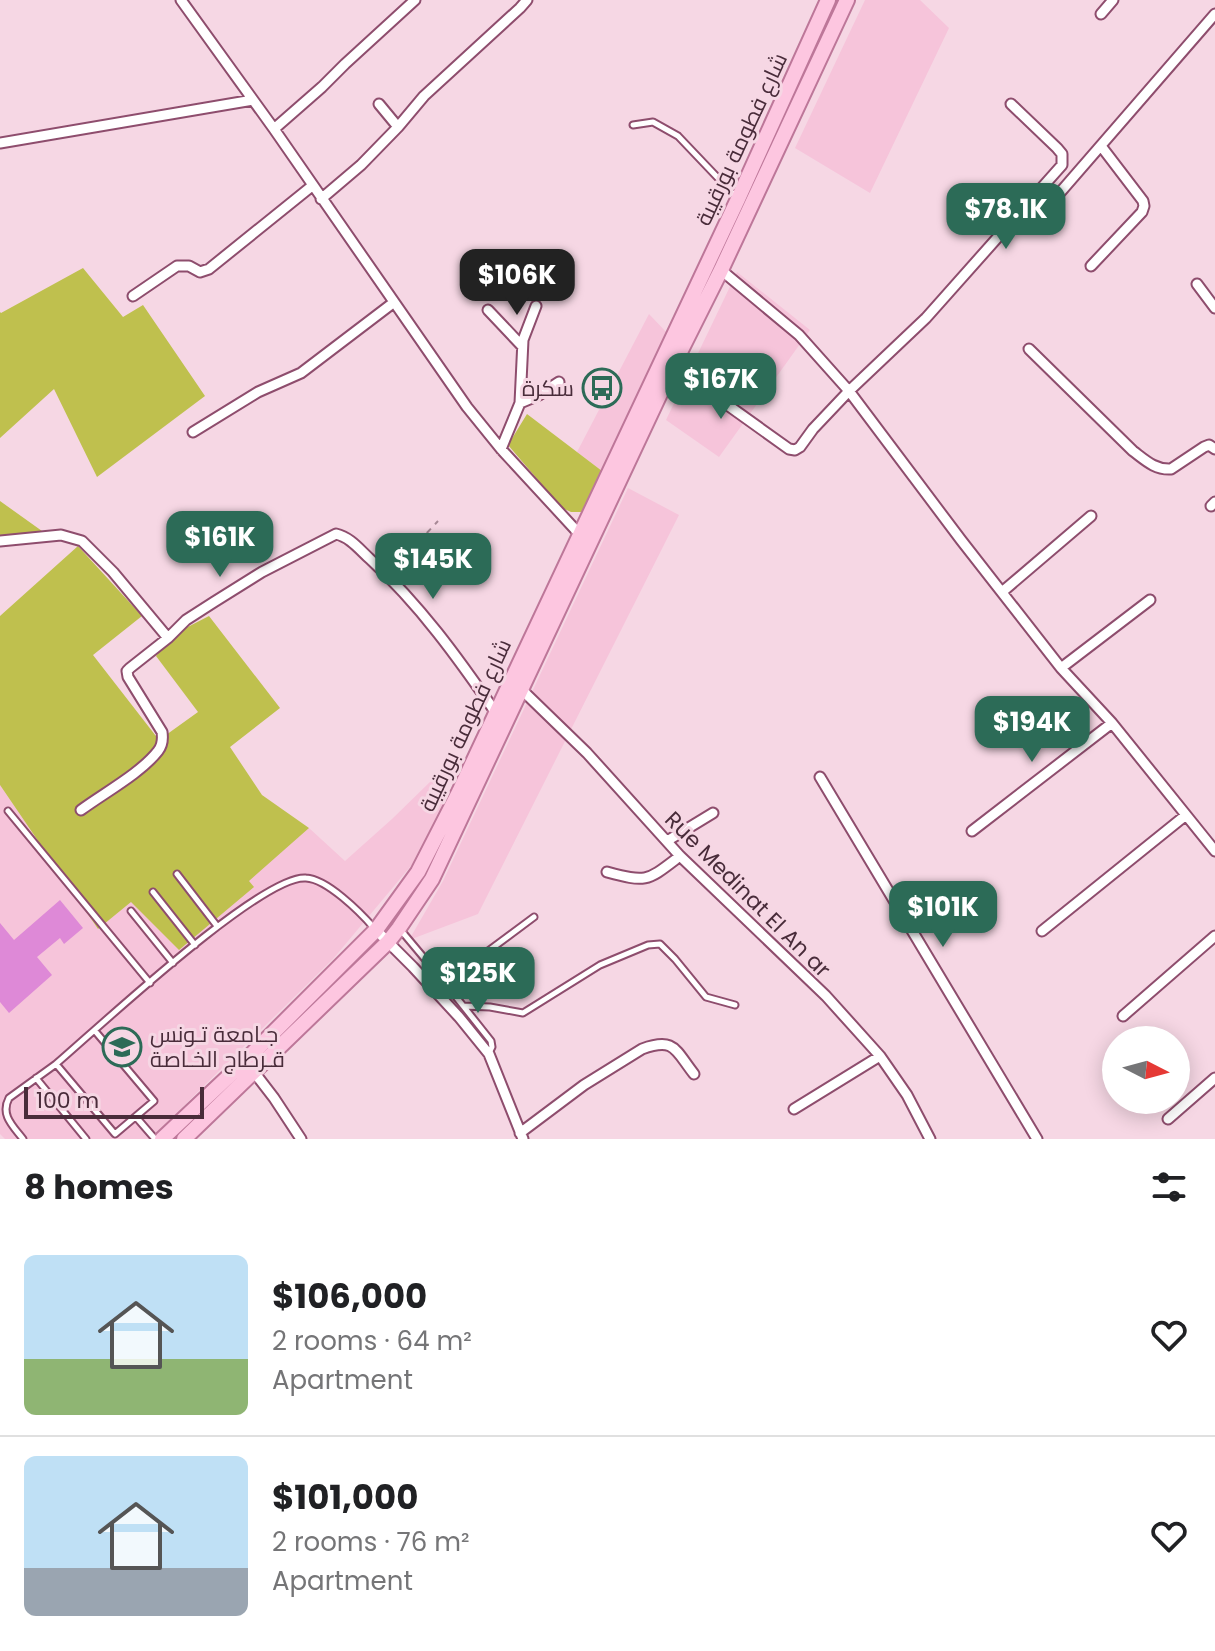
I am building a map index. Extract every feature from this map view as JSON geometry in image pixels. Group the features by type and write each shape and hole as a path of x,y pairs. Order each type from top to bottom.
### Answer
{"main road":[{"name":"شارع فطومة بورقيبة","path":"184,1139 388,942 432,879 522,690 584,539 828,0"},
{"name":"شارع فطومة بورقيبة","path":"162,1139 376,930 418,872 721,270 847,0"}],"street":[{"path":"181,0 467,407 501,449 584,539"},
{"path":"321,199 361,165 424,96 527,0"},
{"path":"1101,14 1113,0"},
{"path":"274,129 410,2"},
{"path":"1031,226 1215,14"},
{"path":"0,143 253,100"},
{"path":"379,104 398,127"},
{"path":"673,366 789,449 800,447 849,391 926,318 1062,165 1062,154 1057,148 1011,104"},
{"path":"1091,266 1142,212 1144,206 1101,146"},
{"path":"133,296 177,266 189,266 200,272 209,269 312,186"},
{"path":"721,270 799,335 849,391 1061,668 1112,723 1215,851"},
{"path":"1197,284 1215,308"},
{"path":"193,432 258,392 301,373 393,303"},
{"path":"501,449 520,403 522,346 536,306"},
{"path":"488,310 522,346"},
{"path":"1029,349 1149,464 1171,469 1204,447 1209,445 1215,449"},
{"path":"520,403 559,382"},
{"path":"1002,592 1091,516"},
{"path":"81,810 134,773 159,750 163,742 162,732 127,671 186,620 262,572 336,534 345,537 388,575 451,648 496,713"},
{"path":"0,541 61,535 82,541 113,572 168,638"},
{"path":"1061,668 1150,600"},
{"name":"Rue Medinat El An ar","path":"522,690 587,753 680,856 826,996 880,1056 907,1095 930,1139"},
{"path":"972,831 1112,723"},
{"path":"820,777 1037,1139"},
{"path":"667,841 713,813"},
{"path":"1042,931 1186,815"},
{"path":"607,872 636,880 651,878 680,856"},
{"path":"376,930 459,1017 489,1054 521,1136 584,1085 653,1045 670,1045 694,1074"},
{"path":"1123,1016 1215,936"},
{"path":"794,1109 880,1056"},
{"path":"254,1072 301,1139"},
{"path":"1168,1119 1215,1078"}],"lane":[{"path":"633,125 653,122 678,136 738,199"},
{"path":"8,811 150,983"},
{"path":"177,874 217,926"},
{"path":"23,1139 6,1116 5,1105 9,1098 56,1064 217,926 280,884 304,877 324,884 376,930"},
{"path":"153,892 195,945"},
{"path":"131,911 173,963"},
{"path":"445,983 534,917"},
{"path":"399,928 491,1041 489,1054"},
{"path":"464,1006 523,1013 600,965 648,945 660,944 706,997 735,1005"},
{"path":"56,1064 115,1134 136,1117 154,1101 95,1031"},
{"path":"36,1078 86,1139"},
{"path":"136,1117 155,1139"}],"path":[{"path":"388,575 438,521"}],"shaded area":[{"path":"865,0 920,0 949,28 870,193 795,148"},
{"path":"83,268 123,317 143,305 205,396 97,477 54,389 0,438 0,312"},
{"path":"737,272 810,330 719,457 666,420"},
{"path":"649,314 668,334 602,471 577,452"},
{"path":"527,414 602,471 582,512 562,508 508,445"},
{"path":"628,488 679,515 478,914 409,940 443,881"},
{"path":"0,501 49,536 0,543"},
{"path":"78,546 142,616 93,655 159,740 198,712 156,656 174,634 209,616 280,708 230,747 262,795 309,828 249,881 254,887 179,950 131,902 98,929 0,785 0,616"},
{"name":"جـامعة تـونس قـرطاج الخـاصة","path":"432,780 449,794 415,861 333,959 150,1139 5,1139 0,1134 0,785 98,929 206,840 309,828 345,861"}],"building":[{"path":"60,900 83,928 64,944 60,938 37,957 52,975 9,1013 0,1002 0,923 14,940"}],"place":[{"name":"سكرة","path":"602,388"},
{"name":"جـامعة تـونس قـرطاج الخـاصة","path":"122,1047"}]}
